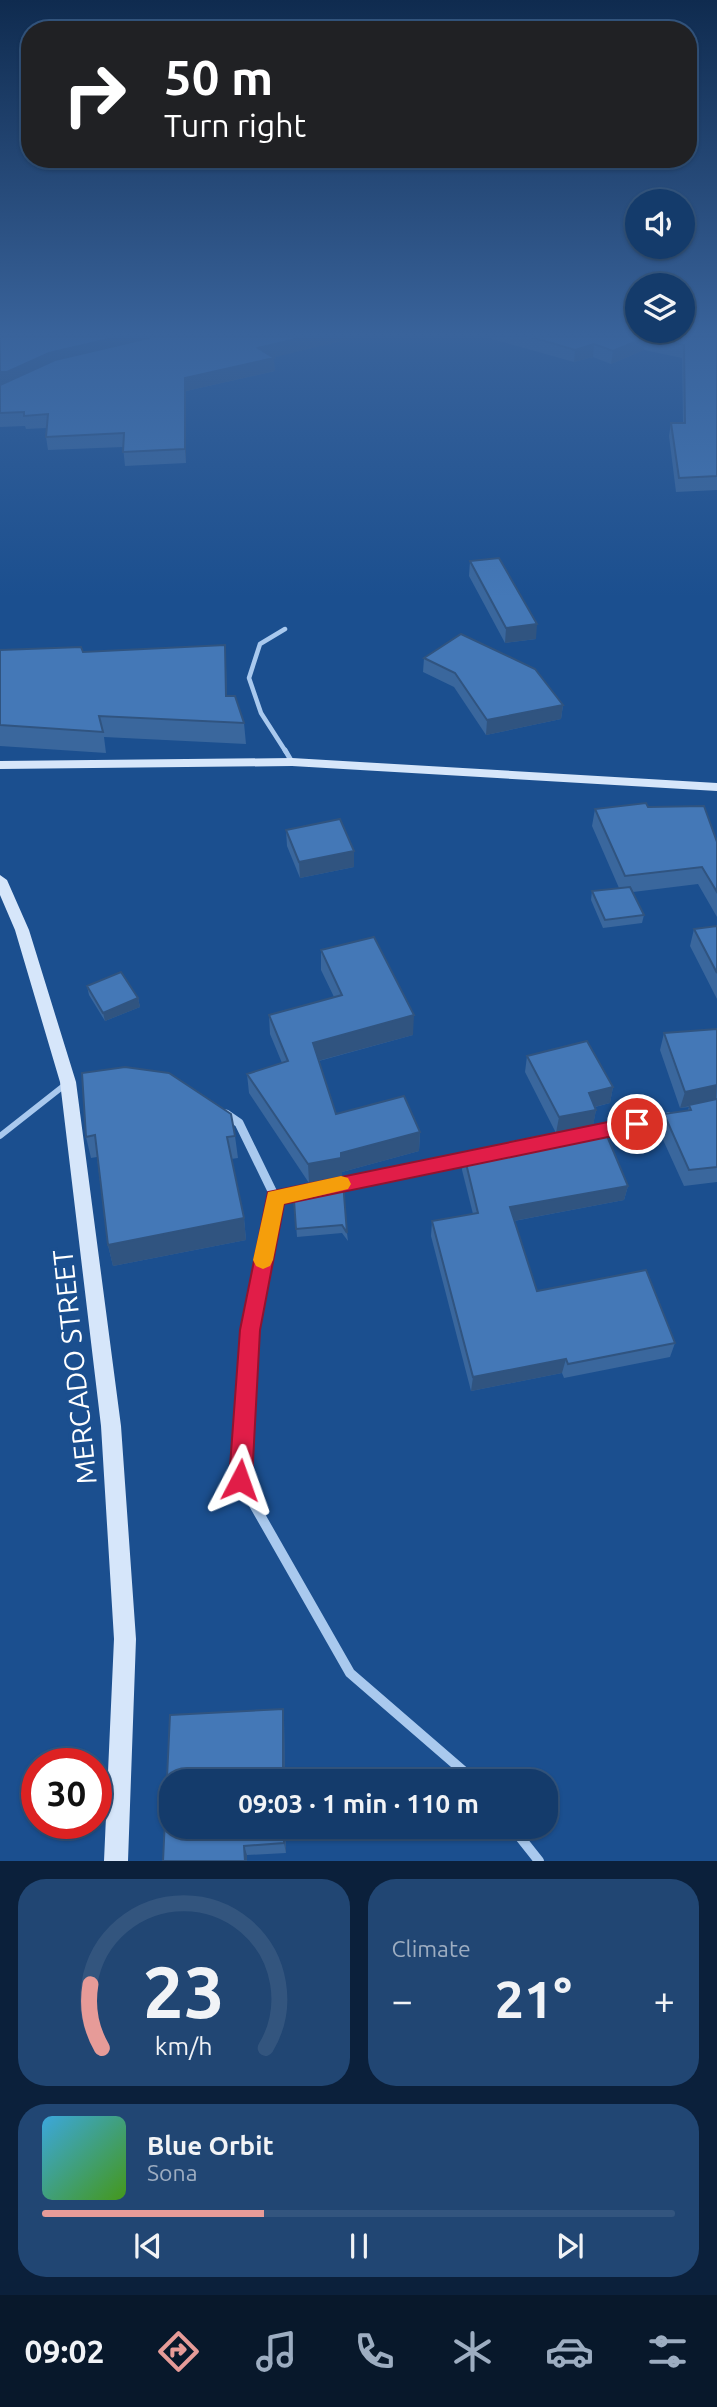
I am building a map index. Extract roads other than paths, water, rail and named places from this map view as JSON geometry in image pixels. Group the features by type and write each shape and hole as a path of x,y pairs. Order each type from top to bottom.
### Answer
{"main road":[{"path":"0,765 292,762 717,787"},
{"name":"MERCADO STREET","path":"0,880 22,930 74,1082 111,1426 125,1639 116,1861"}],"street":[{"path":"220,1110 239,1123 275,1197 250,1330 240,1480 350,1673 461,1769"},
{"path":"584,1134 677,1116"},
{"path":"275,1197 477,1156"},
{"path":"522,1839 539,1861"}],"lane":[{"path":"285,629 260,644 249,678 261,713 292,762"},
{"path":"0,1136 74,1082"}]}
